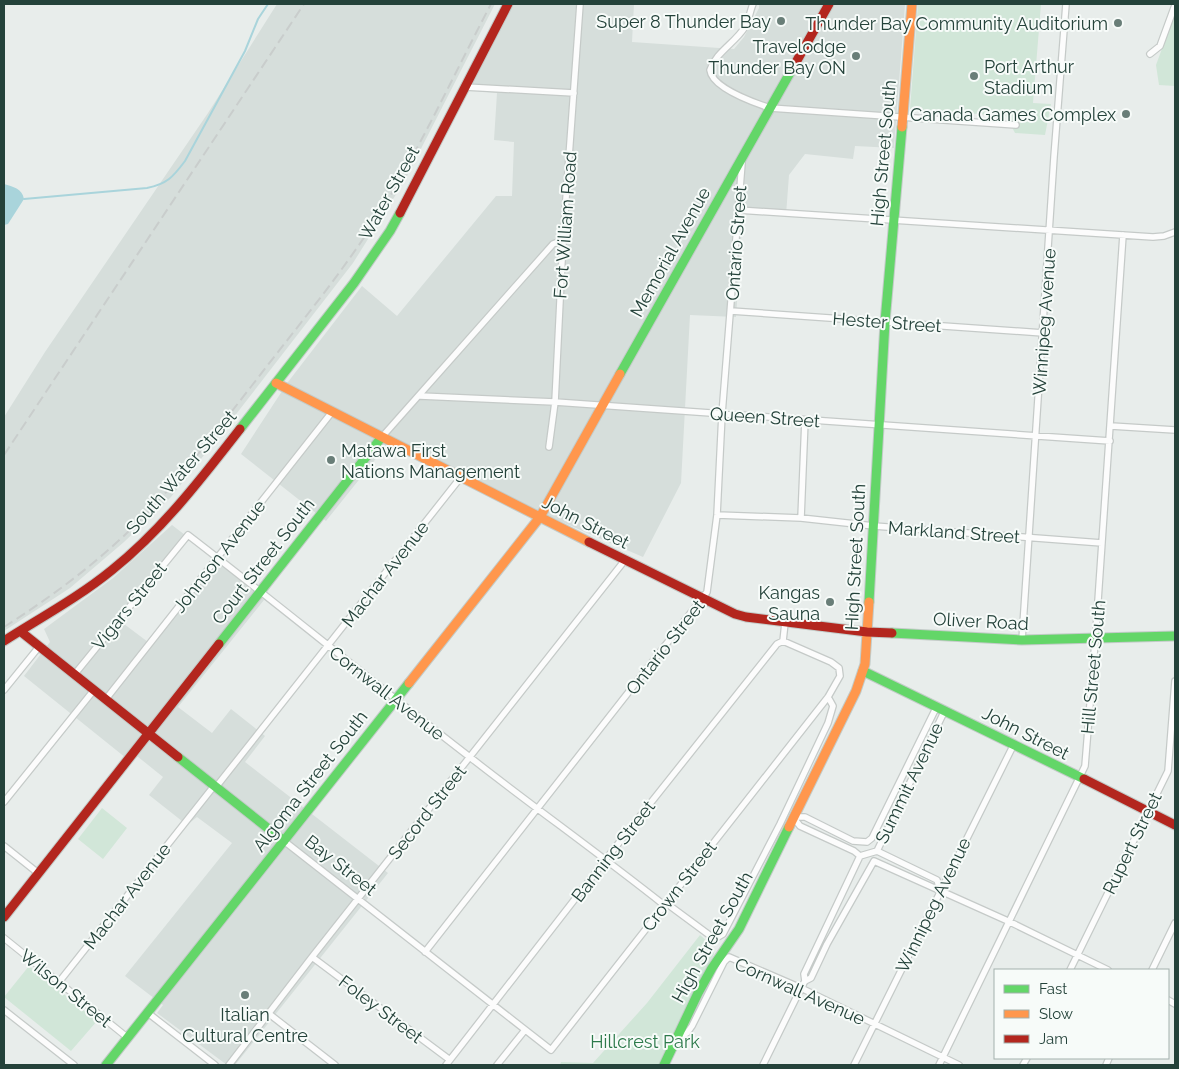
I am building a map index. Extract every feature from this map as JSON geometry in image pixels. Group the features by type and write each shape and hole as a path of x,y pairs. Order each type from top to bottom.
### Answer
{"main road":[{"name":"Water Street","path":"276,383 354,282 390,231 508,4"},
{"name":"Memorial Avenue","path":"540,517 829,4"},
{"name":"High Street South","path":"664,1065 712,968 740,930 856,690 863,671 874,526 885,322 912,4"},
{"name":"John Street","path":"276,383 381,438 702,599 735,614 785,623"},
{"name":"South Water Street","path":"4,641 112,570 144,541 194,486 276,383"},
{"name":"Court Street South","path":"4,918 381,438"},
{"name":"Algoma Street South","path":"106,1065 540,517"},
{"name":"Oliver Road","path":"785,623 867,632 1022,640 1175,636"},
{"name":"Bay Street","path":"20,632 284,841"},
{"name":"John Street","path":"863,671 1175,825"}],"street":[{"name":"Fort William Road","path":"549,446 555,402 563,240 580,4"},
{"path":"753,4 745,26 717,56 710,70 713,78 727,89 749,101 770,108 1016,125"},
{"name":"Winnipeg Avenue","path":"1022,640 1066,4"},
{"path":"1150,54 1160,46 1175,5"},
{"path":"465,87 574,93"},
{"name":"Ontario Street","path":"425,952 708,592 717,515 722,414 742,156"},
{"path":"738,210 1153,237 1175,232"},
{"name":"Hill Street South","path":"939,1065 1085,766 1096,639 1123,235"},
{"name":"Court Street South","path":"381,438 553,244 563,240"},
{"name":"Hester Street","path":"731,312 1043,333"},
{"name":"Queen Street","path":"420,396 555,402 1110,441"},
{"name":"Johnson Avenue","path":"106,699 332,412"},
{"path":"802,518 806,420"},
{"path":"1111,426 1175,430"},
{"name":"Machar Avenue","path":"59,982 328,647 461,477"},
{"name":"Markland Street","path":"717,515 802,518 874,526 1102,543"},
{"name":"Cornwall Avenue","path":"184,538 188,534 328,647 537,810 665,904 716,938 723,934 780,824 828,723 833,706 828,697"},
{"name":"Vigars Street","path":"74,675 184,538"},
{"name":"Secord Street","path":"229,1065 358,898 625,560"},
{"path":"785,623 783,641 831,662 839,668 840,676 828,697"},
{"name":"Banning Street","path":"448,1063 606,859 777,644 783,641"},
{"path":"4,690 38,648"},
{"name":"Rupert Street","path":"1071,969 1168,771 1175,681"},
{"path":"4,802 94,690"},
{"name":"Crown Street","path":"525,1030 551,1050 828,697"},
{"name":"Summit Avenue","path":"794,817 805,817 853,841 867,842 872,838 941,708"},
{"name":"Summit Avenue","path":"879,852 941,708"},
{"name":"Winnipeg Avenue","path":"854,1065 1013,746"},
{"path":"794,817 800,826 854,851 860,856 879,852 937,880 940,890 1106,969"},
{"name":"Bay Street","path":"284,841 525,1030"},
{"path":"4,846 38,874"},
{"name":"Summit Avenue","path":"805,981 804,974 860,856"},
{"name":"Summit Avenue","path":"763,1065 801,988 805,981 811,978 827,944 874,861 940,890"},
{"path":"1152,969 1175,923"},
{"name":"Wilson Street","path":"4,938 128,1038"},
{"path":"820,940 827,944"},
{"name":"Foley Street","path":"312,957 448,1063"},
{"name":"Cornwall Avenue","path":"676,1039 687,1033 692,1026 727,959 733,958 801,988 959,1065"},
{"path":"4,1010 74,1065"},
{"path":"148,1013 215,1065"},
{"path":"268,1013 335,1065"},
{"path":"497,1065 525,1030"}],"shaded area":[{"path":"277,4 495,4 405,180 353,263 230,422 171,497 124,542 70,588 4,631 4,417 45,352 208,113"},
{"path":"511,4 634,4 632,42 734,49 744,37 759,8 759,4 905,4 894,148 855,146 853,159 805,154 789,175 786,215 743,212 736,317 690,315 681,483 643,557 386,446 326,521 241,454 288,382 362,286 397,316 496,196 512,196 514,142 494,140 497,93 467,90"},
{"path":"172,525 185,535 120,621 152,645 218,561 264,600 178,707 212,733 231,709 265,736 245,762 388,873 235,1065 227,1065 157,1013 163,1005 125,976 232,843 197,817 187,825 149,795 163,777 132,752 126,758 24,676 50,642 44,629 113,578"}],"green space":[{"name":"Port Arthur Stadium","path":"918,4 1041,4 1033,103 1051,104 1045,135 1015,133 1006,116 910,109"},
{"path":"1175,13 1175,86 1159,85 1156,65"},
{"path":"102,808 127,828 103,859 78,839"},
{"name":"Hillcrest Park","path":"700,935 708,942 714,954 690,999 659,1065 560,1065 561,1062 593,1063 647,1003"},
{"path":"29,966 97,1021 71,1051 4,997"}],"water":[{"path":"4,184 19,190 24,199 8,224 4,225"}],"waterway":[{"path":"24,199 147,188 169,179 185,161 245,51 258,19 268,4"}],"railway":[{"path":"4,455 304,4"},
{"path":"4,627 79,574 132,529 175,482 225,420 329,286 373,224 420,143 491,4"}],"traffic: fast":[{"path":"620,374 795,64"},
{"path":"869,602 885,322 902,127"},
{"path":"240,429 354,283 390,231 400,213"},
{"path":"219,644 381,438"},
{"path":"892,633 1022,640 1175,636"},
{"path":"863,671 1084,779"},
{"path":"106,1065 409,683"},
{"path":"178,757 284,841"},
{"path":"664,1065 698,993 712,968 739,929 789,827"}],"traffic: slow":[{"path":"902,127 912,4"},
{"path":"409,683 540,517 620,374"},
{"path":"276,383 589,542"},
{"path":"789,827 856,691 865,664 869,602"}],"traffic: jam":[{"path":"400,213 508,4"},
{"path":"795,64 829,4"},
{"path":"4,641 86,589 130,555 180,503 240,429"},
{"path":"589,542 735,614 867,632 892,633"},
{"path":"20,631 178,757"},
{"path":"4,917 219,644"},
{"path":"1084,779 1175,825"}],"place":[{"name":"Super 8 Thunder Bay","path":"781,21"},
{"name":"Thunder Bay Community Auditorium","path":"1118,23"},
{"name":"Travelodge Thunder Bay ON","path":"856,56"},
{"name":"Port Arthur Stadium","path":"974,76"},
{"name":"Canada Games Complex","path":"1126,114"},
{"name":"Matawa First Nations Management","path":"331,460"},
{"name":"Kangas Sauna","path":"830,602"},
{"name":"Italian Cultural Centre","path":"245,995"}]}
